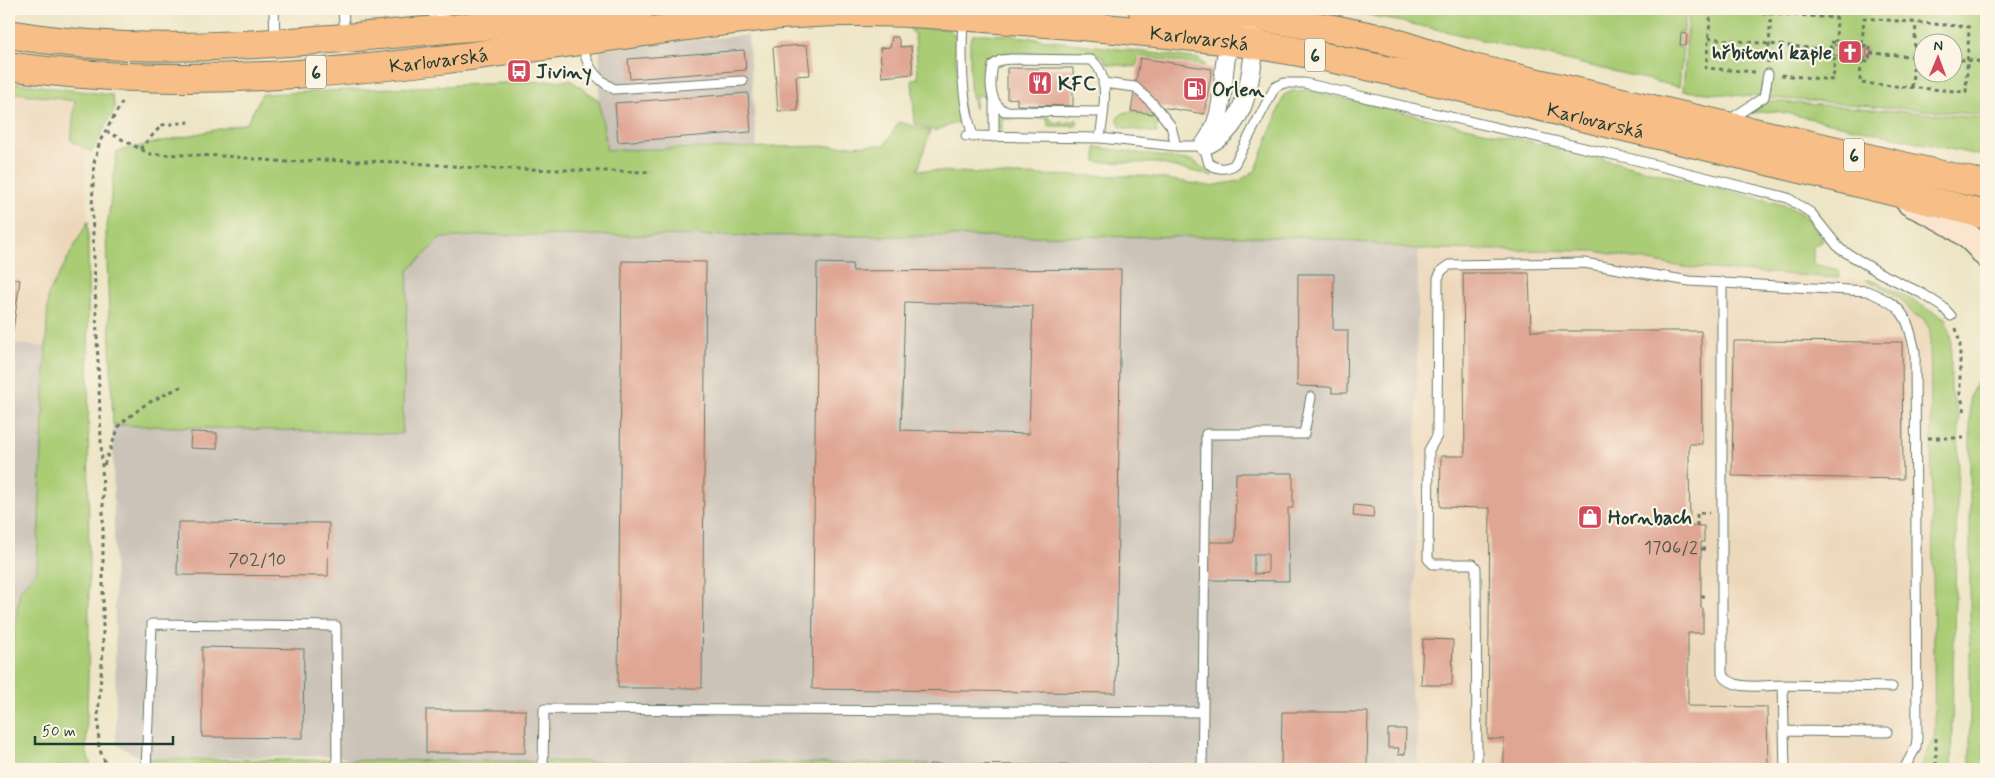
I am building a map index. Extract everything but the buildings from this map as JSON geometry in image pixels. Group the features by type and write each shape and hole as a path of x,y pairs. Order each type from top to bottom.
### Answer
{"main road":[{"name":"Karlovarská","path":"9,34 54,42 105,47 144,48 275,43 345,38 439,20 572,18 640,9"},
{"name":"Karlovarská","path":"1142,9 1248,15 1387,40 1473,68 1986,185"},
{"name":"Karlovarská","path":"9,66 63,74 130,78 212,78 352,69 581,41 737,19 804,13 860,10 963,16 1167,34 1242,43 1375,68 1878,187 1986,215"},
{"path":"1878,187 1955,225 1968,234 1986,255"}],"street":[{"path":"1204,146 1212,135 1222,106 1242,43 1248,15"},
{"path":"1242,43 1255,37 1248,15"},
{"path":"1204,146 1227,133 1238,116 1245,99 1242,43"}],"lane":[{"path":"274,9 275,43"},
{"path":"343,9 345,38"},
{"path":"963,16 960,65 969,137 1100,138 1176,146 1204,146 1209,164 1214,168 1221,169 1234,165 1275,87 1284,83 1304,83 1636,160 1788,198 1812,212 1840,249 1880,273 1943,306 1951,316"},
{"path":"581,41 590,70 604,84 614,89 743,80"},
{"path":"994,137 993,65 1001,60 1091,60 1099,65 1103,83 1100,138"},
{"path":"1722,124 1764,97 1768,74"},
{"path":"1103,83 1135,87 1171,126 1176,146"},
{"path":"994,103 1004,111 1102,112"},
{"path":"1477,769 1476,568 1473,564 1433,564 1428,559 1428,450 1437,436 1438,278 1442,270 1450,265 1584,263 1689,281 1867,290 1892,301 1909,322 1915,352 1917,738 1916,747 1904,769"},
{"path":"1722,282 1722,673 1725,680 1734,685 1892,687"},
{"path":"1202,766 1206,434 1304,434 1312,397"},
{"path":"146,769 152,624 336,626 337,769"},
{"path":"1783,685 1785,769"},
{"path":"543,769 544,709 1204,712"},
{"path":"1785,731 1887,732"}],"path":[{"path":"1835,59 1834,80 1706,68 1711,9 1838,18 1836,42"},
{"path":"1768,74 1771,14"},
{"path":"1861,61 1860,83 1966,92 1970,27 1864,18 1862,45"},
{"path":"1915,32 1916,23"},
{"path":"1708,38 1830,50"},
{"path":"1831,42 1862,45 1870,46 1869,62 1829,58 1831,42"},
{"path":"1870,53 1912,56"},
{"path":"1962,60 1986,62"},
{"path":"108,769 100,748 98,715 103,650 102,468 92,208 94,163 106,130 128,92 130,78"},
{"path":"1912,82 1912,87"},
{"path":"140,150 162,125 190,122"},
{"path":"106,130 150,154 225,156 286,162 318,160 393,161 476,168 652,172"},
{"path":"1951,316 1959,335 1960,393 1964,412"},
{"path":"102,468 120,424 146,404 182,386"},
{"path":"1916,438 1965,438"},
{"path":"1697,526 1697,513 1710,513"},
{"path":"1701,549 1709,549"},
{"path":"1701,596 1708,596"},
{"path":"1936,738 1936,769"}],"shaded area":[{"path":"748,35 757,148 607,150 599,100 600,48"},
{"path":"9,82 106,94 84,159 88,221 48,295 46,347 9,343"},
{"path":"491,235 1315,237 1418,249 1415,617 1411,691 1416,717 1419,769 929,769 929,764 351,760 337,756 143,759 116,744 113,425 402,434 408,271 440,238"},
{"path":"1418,249 1595,251 1682,267 1866,280 1888,290 1905,303 1913,315 1923,317 1930,330 1935,733 1920,769 1419,769 1416,717 1411,691"},
{"path":"9,343 46,347 37,570 20,591 9,670"}],"green space":[{"path":"1341,9 1686,9 1684,32 1679,32 1678,47 1683,48 1679,87 1440,30"},
{"path":"1689,9 1956,9 1986,11 1986,115 1683,91","holes":["1835,45 1867,48 1866,58 1833,55"]},
{"path":"909,27 948,29 956,38 956,63 964,120 934,131 915,124 912,79 918,78 915,36"},
{"path":"973,35 1008,35 1199,59 1206,66 1139,56 1136,67 1107,64 1102,56 1085,53 1003,53 988,65 986,70 985,96 976,95 975,109 970,87 970,41"},
{"path":"570,80 599,100 607,150 885,145 899,122 930,131 918,170 1016,175 1147,176 1210,186 1239,181 1256,170 1284,95 1292,91 1307,90 1583,154 1788,206 1810,219 1823,241 1813,246 1813,264 1839,270 1840,278 1682,267 1595,251 1418,249 1315,237 491,235 441,238 408,271 402,434 113,425 106,234 117,151 247,123 262,94"},
{"path":"9,82 112,95 115,108 92,152 71,141 75,101 9,92"},
{"path":"1769,101 1986,118 1986,157 1776,111 1749,113"},
{"path":"1131,111 1153,114 1159,124 1156,127 1157,133 1120,126 1117,118 1123,113"},
{"path":"996,116 1048,117 1055,123 1073,122 1076,119 1078,122 1076,126 1048,126 1047,118 1002,119 1002,131 1000,131 997,127"},
{"path":"1096,147 1194,161 1213,176 1157,163 1096,162"},
{"path":"88,221 89,644 86,750 92,769 9,769 9,670 20,590 37,570 48,295"},
{"path":"1866,280 1877,281 1945,318 1951,335 1951,391 1959,418 1951,769 1920,769 1935,733 1930,330 1923,318 1913,315 1905,303 1888,290"},
{"path":"1986,377 1986,705 1984,769 1970,769 1970,396 1976,384"},
{"path":"143,759 929,764 929,769 143,769"}],"place":[{"name":"hřbitovní kaple","path":"1850,52"},
{"name":"Jiviny","path":"519,71"},
{"name":"KFC","path":"1040,83"},
{"name":"Orlen","path":"1195,89"},
{"name":"Hornbach","path":"1590,517"}]}
